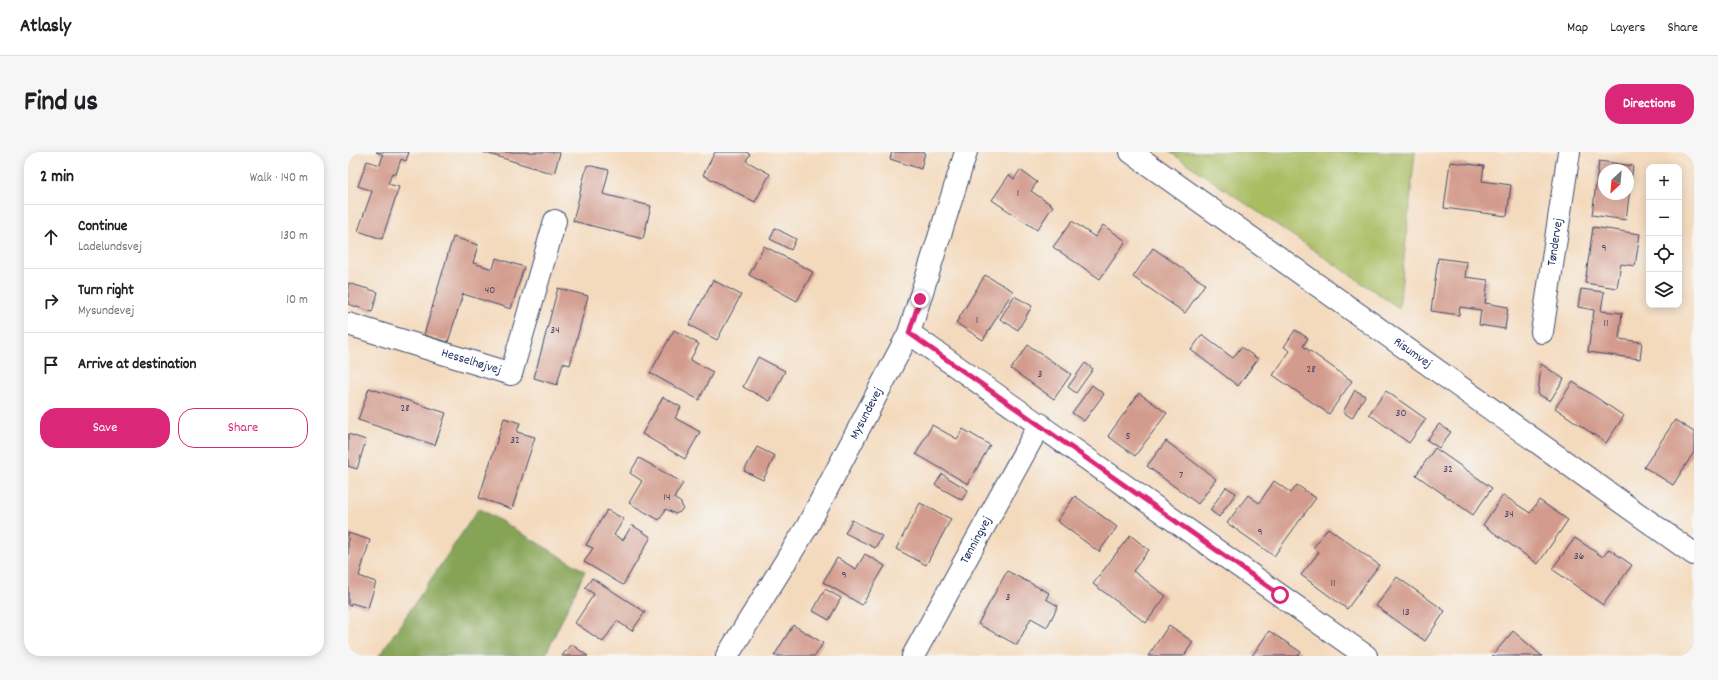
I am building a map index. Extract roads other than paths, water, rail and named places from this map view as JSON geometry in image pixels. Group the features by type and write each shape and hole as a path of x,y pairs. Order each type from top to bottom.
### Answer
{"street":[{"name":"Mysundevej","path":"727,656 807,527 909,333 966,152"},
{"name":"Risumvej","path":"1131,152 1694,554"},
{"name":"Tøndervej","path":"1542,332 1569,152"},
{"name":"Hesselhøjvej","path":"348,324 511,374 555,221"},
{"path":"909,333 1040,424 1366,656"},
{"name":"Tønningvej","path":"913,656 1040,424"}]}
